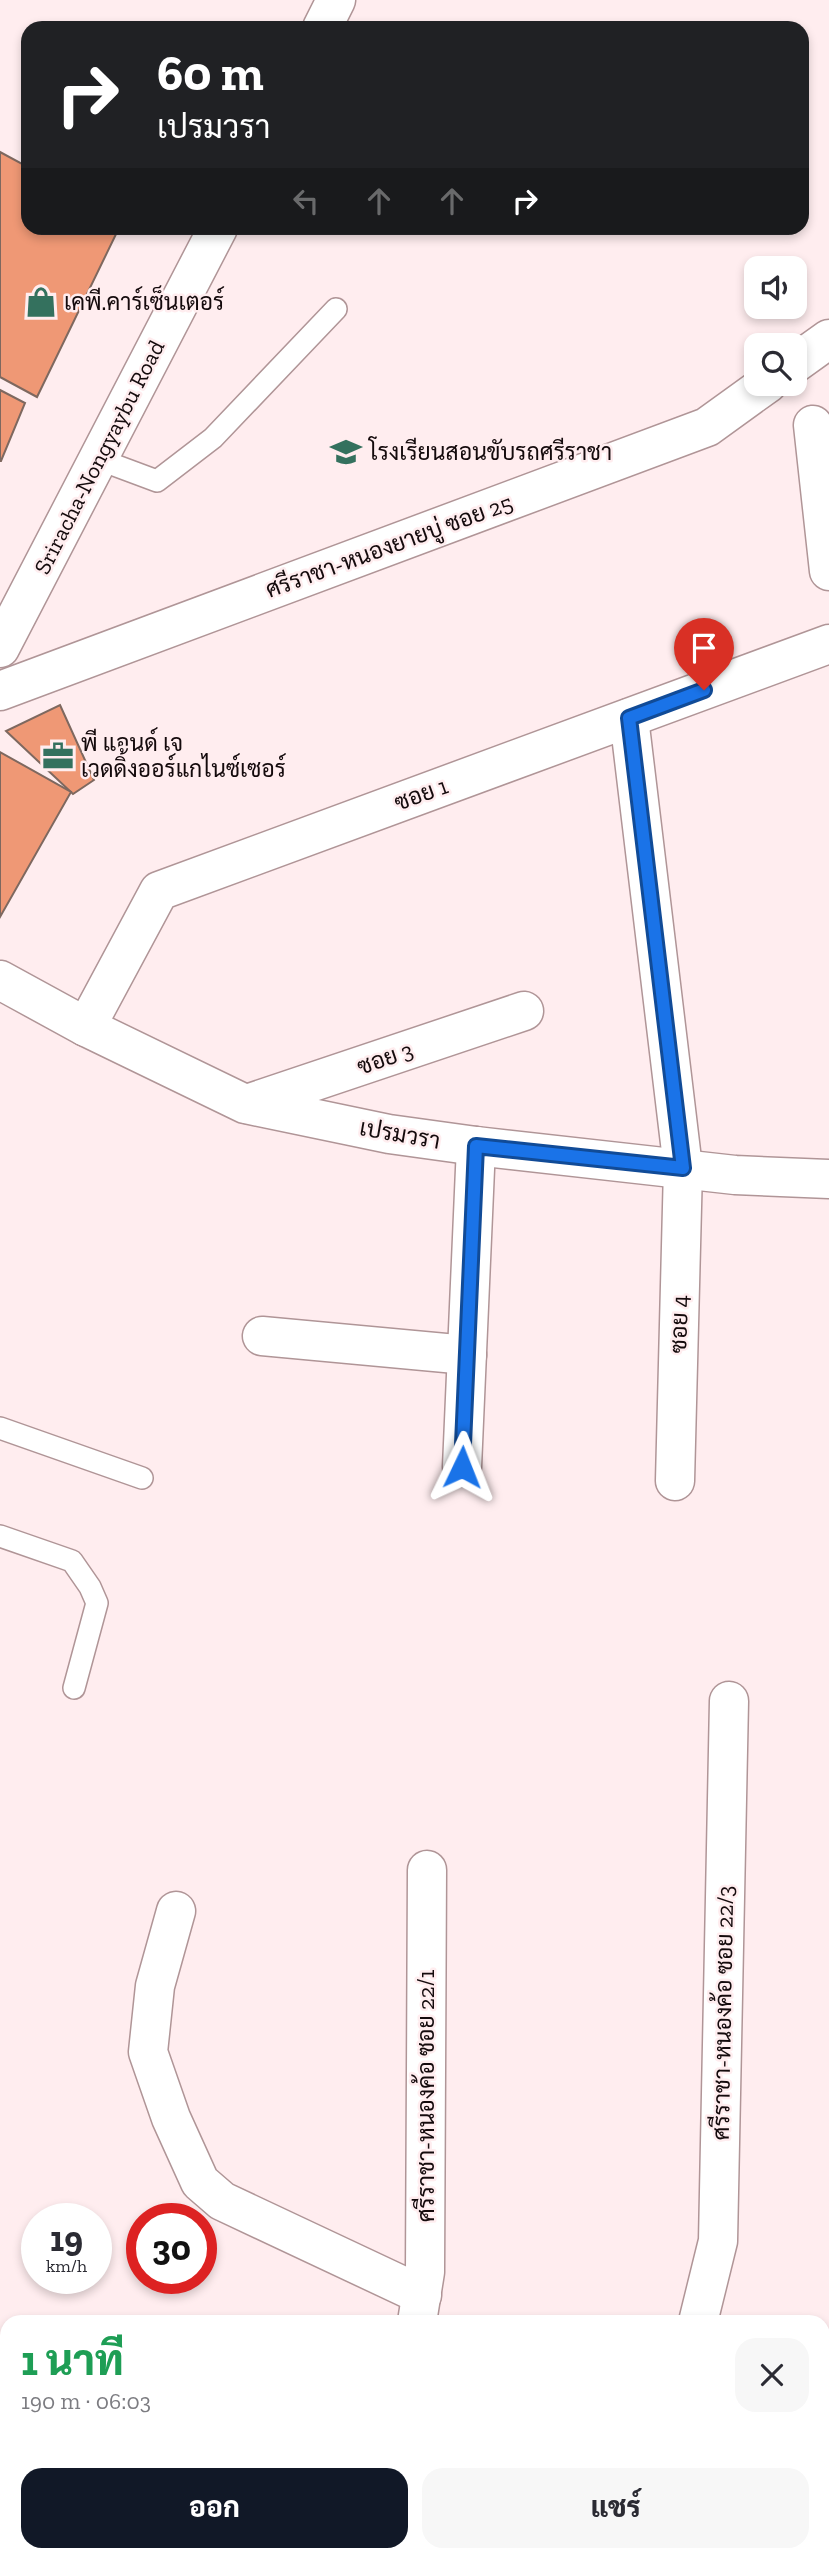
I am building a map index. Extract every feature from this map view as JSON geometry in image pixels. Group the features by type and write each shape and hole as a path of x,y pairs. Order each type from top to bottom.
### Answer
{"street":[{"path":"326,21 336,0"},
{"name":"Sriracha-Nongyaybu Road","path":"0,648 214,235"},
{"path":"807,355 829,339"},
{"name":"ศรีราชา-หนองยายบู่ ซอย 25","path":"0,691 707,427 750,396"},
{"path":"813,425 829,571"},
{"name":"ซอย 1","path":"86,1027 159,891 829,644"},
{"name":"ซอย 4","path":"629,718 683,1168 675,1481"},
{"name":"เปรมวรา","path":"0,981 86,1027 245,1104 389,1134 476,1146 735,1175 829,1179"},
{"name":"ซอย 3","path":"245,1104 524,1011"},
{"path":"462,1467 476,1146"},
{"path":"262,1336 467,1355"},
{"name":"ศรีราชา-หนองค้อ ซอย 22/3","path":"700,2315 718,2241 729,1701"},
{"name":"ศรีราชา-หนองค้อ ซอย 22/1","path":"420,2309 425,2272 426,1870"},
{"path":"176,1911 155,1986 148,2052 171,2118 200,2182 222,2202 420,2309"}],"lane":[{"path":"99,459 158,481 213,438 336,309"},
{"path":"0,1428 142,1478"},
{"path":"0,1535 72,1561 90,1587 97,1603 74,1688"}],"building":[{"name":"เคพี.คาร์เซ็นเตอร์","path":"0,152 21,163 21,235 116,235 37,397 0,377"},
{"path":"0,390 25,403 1,461 0,461"},
{"name":"พี แอนด์ เจ เวดดิ้งออร์แกไนซ์เซอร์","path":"60,705 94,780 73,794 6,731"},
{"path":"0,752 71,792 0,917"}],"place":[{"name":"เคพี.คาร์เซ็นเตอร์","path":"41,302"},
{"name":"โรงเรียนสอนขับรถศรีราชา","path":"346,452"},
{"name":"พี แอนด์ เจ เวดดิ้งออร์แกไนซ์เซอร์","path":"58,756"}],"route":[{"path":"462,1467 476,1146 683,1168 629,718 704,690"}]}
